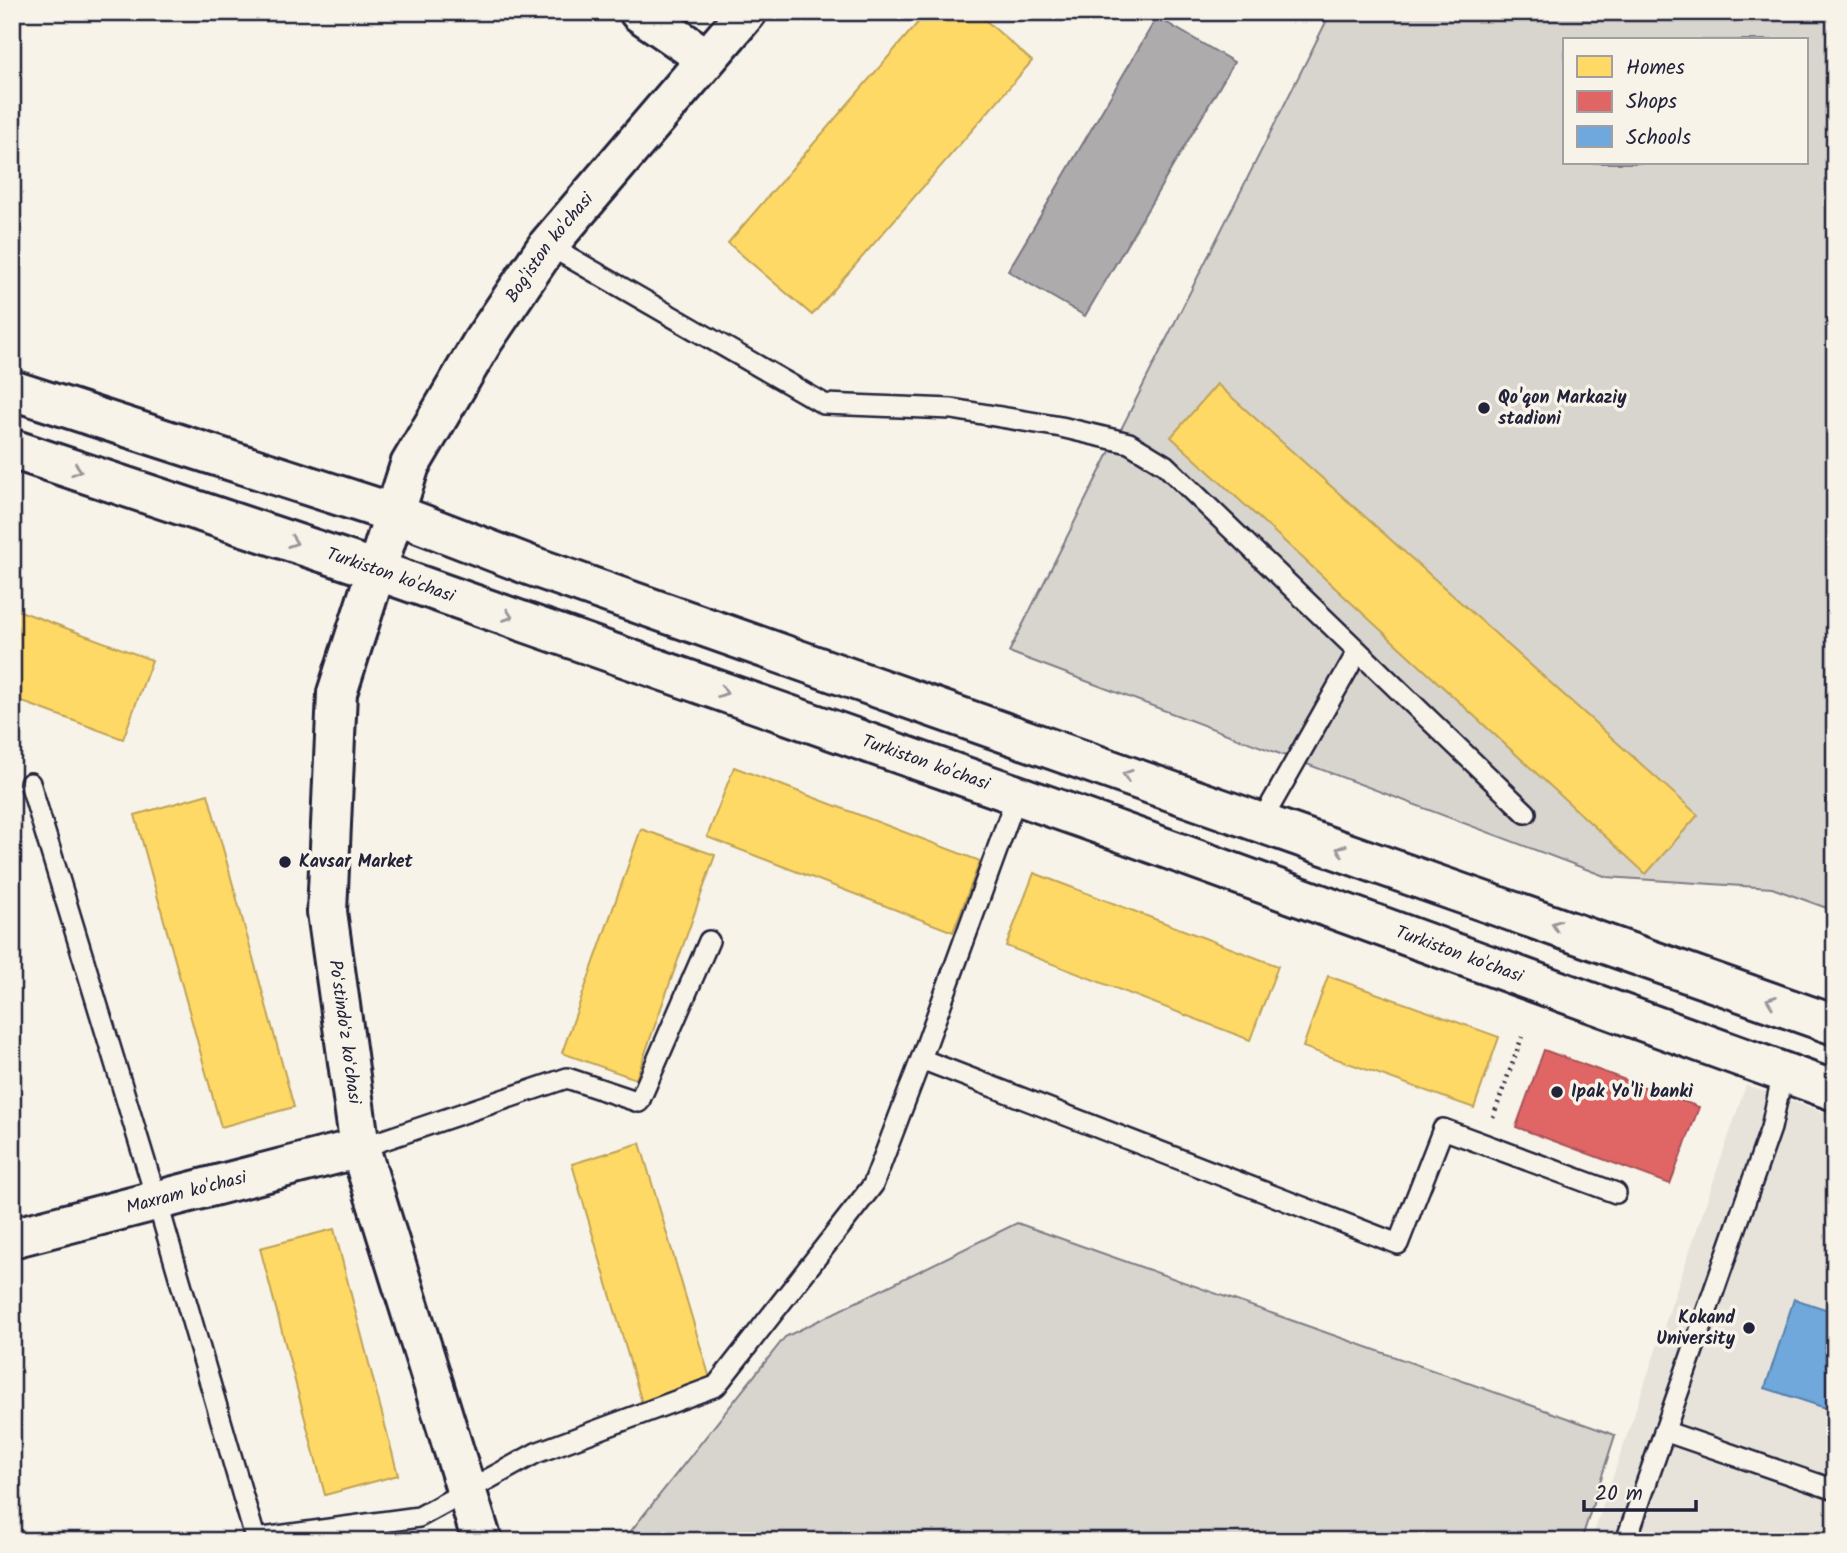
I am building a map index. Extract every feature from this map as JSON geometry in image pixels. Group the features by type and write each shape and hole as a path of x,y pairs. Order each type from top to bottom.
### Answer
{"main road":[{"path":"639,12 706,58"},
{"name":"Bog'iston ko'chasi","path":"393,513 410,465 484,341 548,245 747,12"},
{"path":"12,390 393,513 529,565 1835,1025"},
{"name":"Turkiston ko'chasi","path":"12,449 376,570 1017,795 1835,1091"},
{"name":"Poʻstindoʻz koʻchasi","path":"393,513 337,693 327,912 360,1148 482,1541"},
{"name":"Maxram ko'chasi","path":"12,1238 360,1148"}],"lane":[{"path":"548,245 824,404 952,409 1129,443 1165,464 1526,813"},
{"path":"1261,822 1358,651"},
{"path":"30,783 157,1201 255,1540 419,1517 468,1493 536,1453 716,1386 873,1185 1017,795"},
{"path":"360,1148 567,1078 639,1102 709,941"},
{"path":"921,1059 1398,1244 1443,1129 1616,1193"},
{"path":"1626,1541 1771,1128 1783,1072"},
{"path":"1664,1431 1835,1490"}],"path":[{"path":"1483,1144 1522,1037"}],"shaded area":[{"name":"Qo'qon Markaziy stadioni","path":"1331,12 1835,12 1835,911 1772,888 1607,877 1009,652"},
{"path":"1157,17 1234,62 1085,316 1008,271"},
{"name":"Kokand University","path":"1746,1085 1835,1116 1835,1541 1591,1541"},
{"path":"1017,1223 1615,1435 1581,1541 623,1541 785,1337"}],"building: Homes":[{"path":"927,12 976,12 1032,61 812,315 728,243"},
{"path":"1217,384 1698,815 1646,874 1171,437"},
{"path":"12,608 152,660 123,739 12,698"},
{"path":"734,767 980,861 953,932 707,837"},
{"path":"208,794 294,1107 221,1127 135,815"},
{"path":"641,829 715,855 636,1079 562,1053"},
{"path":"1034,873 1278,966 1250,1040 1006,946"},
{"path":"1328,976 1499,1037 1474,1108 1303,1047"},
{"path":"640,1143 711,1382 642,1403 572,1164"},
{"path":"334,1229 398,1475 325,1495 260,1248"},
{"path":"412,1533 415,1541 383,1541"}],"building: Shops":[{"path":"1544,1050 1699,1107 1670,1184 1516,1127"}],"building: Schools":[{"path":"1794,1299 1835,1312 1835,1411 1765,1388"}],"place":[{"name":"Qo'qon Markaziy stadioni","path":"1484,408"},
{"name":"Kavsar Market","path":"285,862"},
{"name":"Ipak Yo'li banki","path":"1557,1092"},
{"name":"Kokand University","path":"1749,1328"}]}
